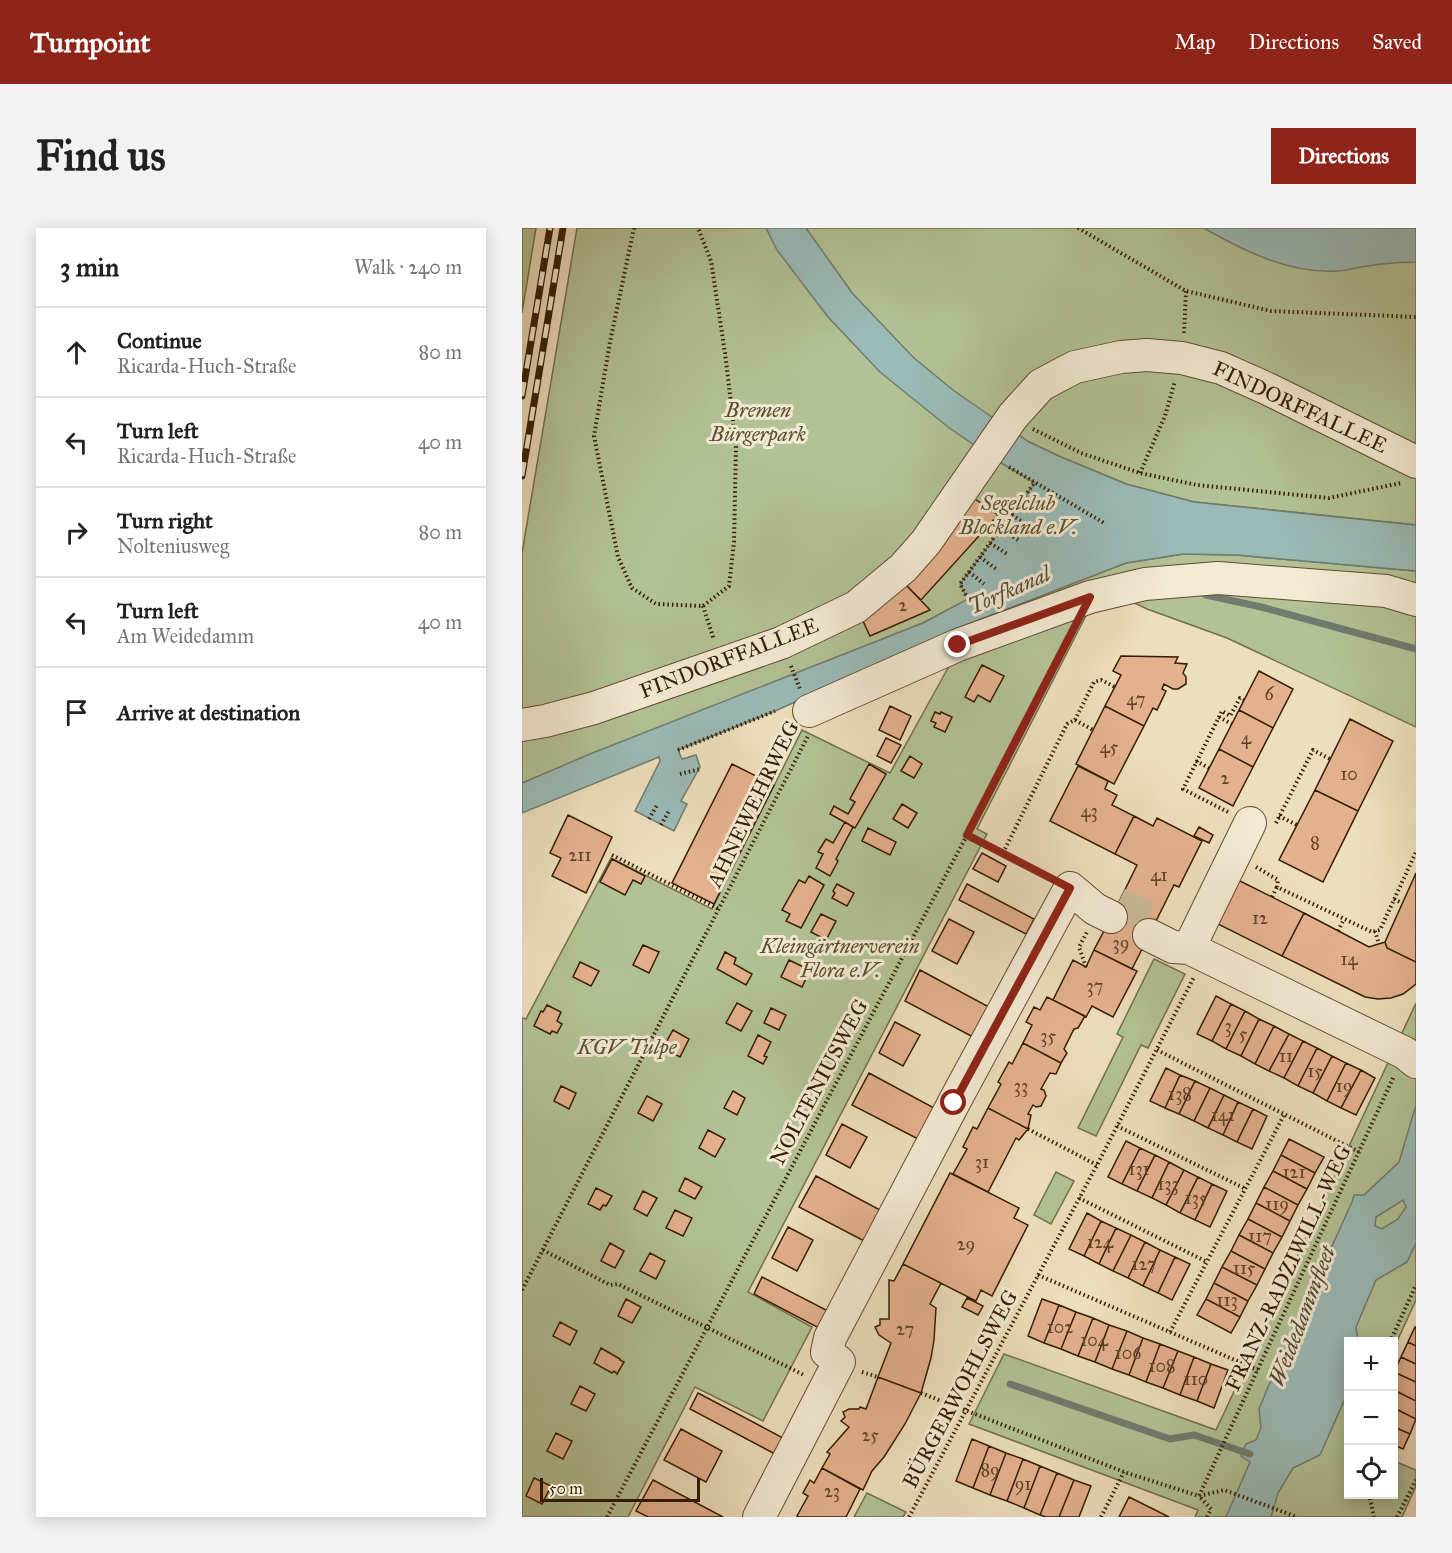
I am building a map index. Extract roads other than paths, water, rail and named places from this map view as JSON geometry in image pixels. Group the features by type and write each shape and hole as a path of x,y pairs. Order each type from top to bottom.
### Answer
{"street":[{"name":"FINDORFFALLEE","path":"522,725 594,708 771,646 856,607 903,568 995,461 1041,385 1075,367 1120,357 1147,355 1182,358 1221,368 1268,388 1411,472"},
{"path":"806,703 1090,597 1145,584 1218,578 1386,591 1416,600"},
{"path":"1197,952 1264,820"},
{"path":"759,1517 839,1362 827,1352 830,1338 1070,888 1101,895 1109,910"},
{"path":"1152,928 1173,947 1197,952 1410,1057"}],"water":[{"name":"Torfkanal","path":"766,228 806,228 853,294 914,358 953,390 1029,442 1126,484 1194,502 1416,525 1416,571 1237,555 1183,554 1126,563 981,619 775,711 678,750 682,759 696,755 700,767 681,801 687,804 674,831 635,811 660,761 659,757 522,813 522,783 923,623 968,599 960,584 1035,483 948,427 880,372 828,317 777,250"},
{"path":"1204,228 1416,228 1416,262 1382,264 1341,271 1302,269 1251,253"},
{"name":"Weidedammfleet","path":"1416,1105 1416,1243 1407,1262 1376,1280 1356,1327 1357,1337 1344,1337 1344,1401 1320,1455 1293,1468 1278,1493 1271,1517 1226,1517 1250,1462 1241,1456 1246,1444 1256,1440 1261,1428 1259,1409 1268,1387 1354,1195 1364,1195 1399,1162","holes":["1403,1200 1406,1207 1398,1219 1382,1229 1375,1226 1376,1217"]}],"waterway":[{"path":"1206,595 1261,607 1416,649"},
{"path":"1010,1384 1170,1439 1194,1435 1250,1454"}],"tunnel":[{"path":"1118,903 1156,922"}],"railway":[{"path":"522,396 550,228"},
{"path":"522,476 563,228"}],"park label":[{"name":"Bremen Bürgerpark","path":"758,422"},
{"name":"Segelclub Blockland e.V.","path":"1018,515"},
{"name":"Kleingärtnerverein Flora e.V.","path":"840,958"},
{"name":"KGV Tulpe","path":"627,1047"}]}
